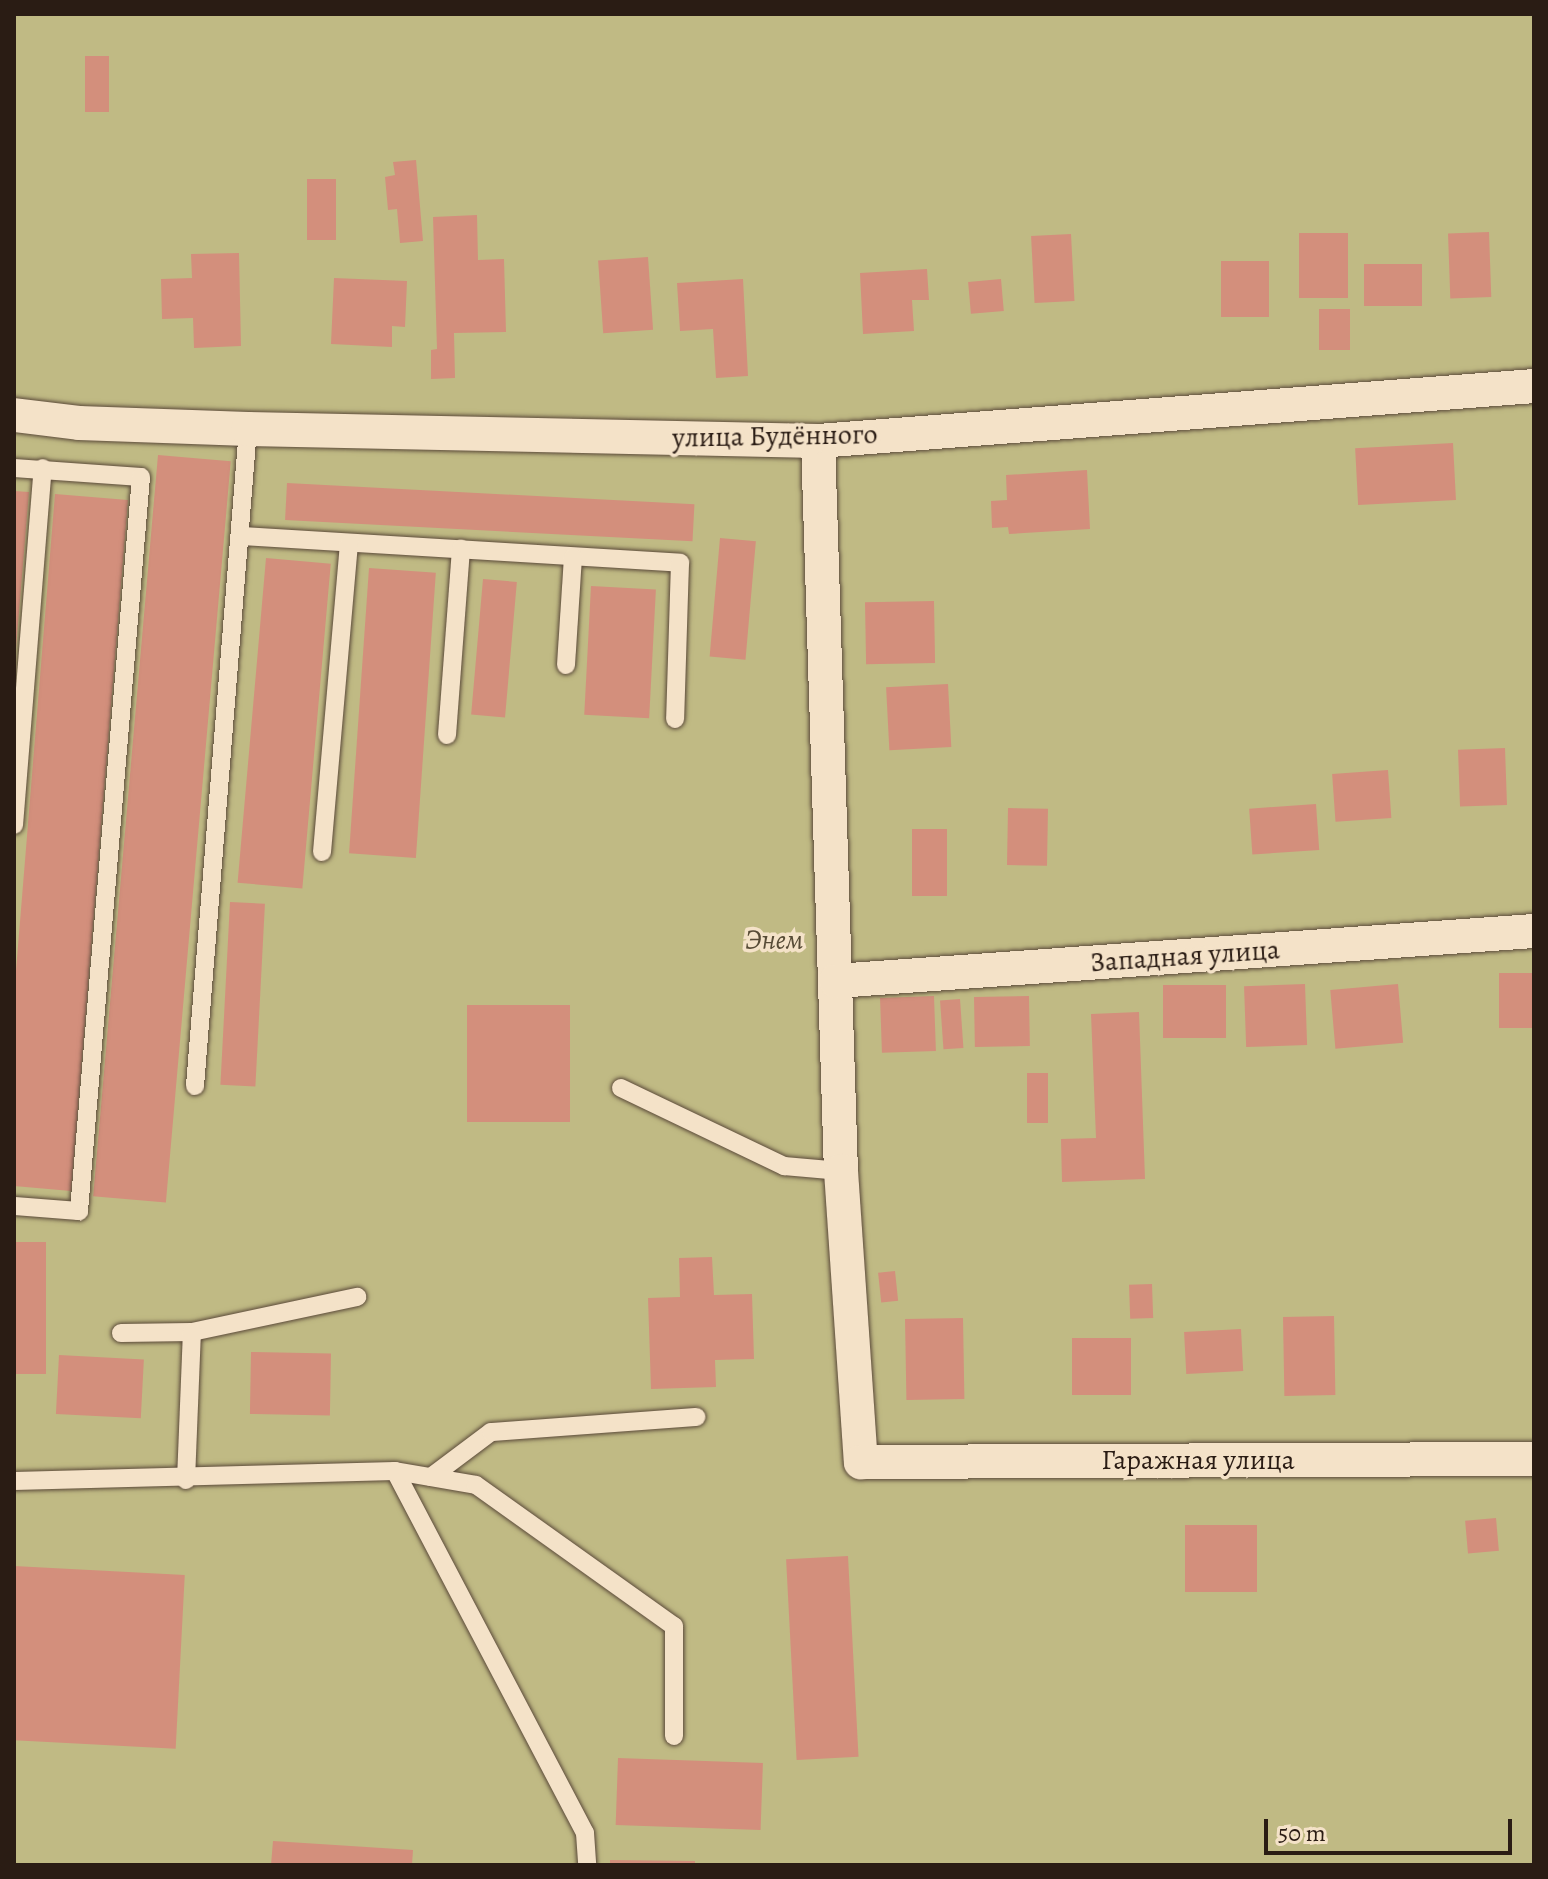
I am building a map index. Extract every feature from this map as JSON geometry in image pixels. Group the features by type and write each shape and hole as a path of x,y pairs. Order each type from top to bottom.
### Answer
{"street":[{"name":"улица Будённого","path":"14,415 79,423 248,429 818,441 1534,386"},
{"path":"818,441 841,1171"},
{"name":"Западная улица","path":"836,981 1534,931"},
{"name":"Гаражная улица","path":"841,1171 861,1462 1534,1459"}],"lane":[{"path":"195,1086 243,536 248,429"},
{"path":"14,447 16,468 141,477 79,1211 14,1206"},
{"path":"14,825 43,468"},
{"path":"243,536 680,563 675,719"},
{"path":"322,852 349,543"},
{"path":"447,735 461,549"},
{"path":"566,665 573,557"},
{"path":"621,1088 784,1166 841,1171"},
{"path":"121,1333 192,1332 357,1297"},
{"path":"186,1480 192,1332"},
{"path":"431,1477 491,1432 696,1417"},
{"path":"395,1471 585,1833 587,1865"},
{"path":"14,1481 186,1480 395,1471 476,1485 674,1626 674,1736"}],"green space":[{"name":"Энем","path":"14,14 1534,14 1534,1865 14,1865"}],"building":[{"path":"85,56 109,56 109,112 85,112"},
{"path":"416,160 423,241 400,243 397,209 388,210 385,177 395,175 393,162"},
{"path":"307,179 336,179 336,240 307,240"},
{"path":"477,215 478,260 504,259 506,332 454,333 455,378 431,379 431,350 437,349 433,217"},
{"path":"1489,232 1491,297 1450,298 1448,233"},
{"path":"1299,233 1348,233 1348,298 1299,298"},
{"path":"1071,234 1075,301 1035,303 1031,236"},
{"path":"239,253 241,346 194,348 193,318 162,319 161,279 192,278 191,254"},
{"path":"648,257 653,330 603,333 598,260"},
{"path":"1221,261 1269,261 1269,317 1221,317"},
{"path":"1364,264 1422,264 1422,306 1364,306"},
{"path":"927,269 929,300 912,300 914,331 863,334 860,273"},
{"path":"334,278 407,281 405,327 392,326 392,347 331,344"},
{"path":"743,279 748,376 716,378 713,329 680,331 677,283"},
{"path":"1001,279 1004,311 971,314 968,282"},
{"path":"1319,309 1350,309 1350,350 1319,350"},
{"path":"1453,443 1456,500 1358,505 1355,448"},
{"path":"158,455 231,461 166,1203 93,1196"},
{"path":"1087,470 1090,529 1009,534 1008,527 992,528 991,501 1007,500 1006,475"},
{"path":"287,483 694,504 693,541 285,520"},
{"path":"14,491 29,492 16,648 14,648"},
{"path":"55,494 128,500 71,1191 14,1186 14,995"},
{"path":"720,538 756,541 745,660 710,657"},
{"path":"266,558 331,564 302,888 238,883"},
{"path":"369,568 436,573 416,858 349,853"},
{"path":"483,579 517,582 505,717 471,714"},
{"path":"591,586 656,589 649,718 584,715"},
{"path":"934,601 935,663 866,664 865,602"},
{"path":"948,684 951,747 889,750 886,687"},
{"path":"1505,748 1507,805 1460,807 1458,750"},
{"path":"1388,770 1391,818 1335,822 1332,774"},
{"path":"1316,804 1319,850 1252,855 1249,809"},
{"path":"1008,808 1048,809 1047,866 1007,865"},
{"path":"912,829 947,829 947,896 912,896"},
{"path":"230,902 265,904 255,1087 220,1085"},
{"path":"1499,973 1534,973 1534,1028 1499,1028"},
{"path":"1305,984 1307,1045 1246,1047 1244,986"},
{"path":"1398,984 1403,1043 1335,1049 1330,990"},
{"path":"1163,985 1226,985 1226,1038 1163,1038"},
{"path":"934,996 936,1051 882,1053 880,998"},
{"path":"1029,996 1030,1046 975,1047 974,997"},
{"path":"960,999 963,1048 943,1049 940,1000"},
{"path":"467,1005 570,1005 570,1122 467,1122"},
{"path":"1139,1012 1145,1179 1062,1182 1061,1139 1096,1138 1091,1014"},
{"path":"1027,1073 1048,1073 1048,1123 1027,1123"},
{"path":"14,1242 46,1242 46,1374 14,1374"},
{"path":"712,1257 714,1295 752,1294 754,1359 715,1360 716,1387 651,1389 648,1298 680,1297 679,1258"},
{"path":"895,1271 898,1301 881,1303 878,1273"},
{"path":"1152,1284 1153,1318 1130,1319 1129,1285"},
{"path":"1334,1316 1335,1395 1284,1396 1283,1317"},
{"path":"963,1318 964,1399 906,1400 905,1319"},
{"path":"1241,1329 1243,1371 1186,1374 1184,1332"},
{"path":"1072,1338 1131,1338 1131,1395 1072,1395"},
{"path":"251,1352 331,1353 330,1415 250,1414"},
{"path":"59,1355 144,1359 141,1418 56,1414"},
{"path":"1496,1518 1499,1551 1468,1554 1465,1521"},
{"path":"1185,1525 1257,1525 1257,1592 1185,1592"},
{"path":"848,1556 859,1757 797,1760 786,1559"},
{"path":"14,1566 185,1575 176,1749 14,1740"},
{"path":"618,1758 763,1763 761,1830 616,1825"},
{"path":"273,1841 413,1850 412,1865 271,1865"},
{"path":"610,1860 695,1861 695,1865 610,1865"}]}
